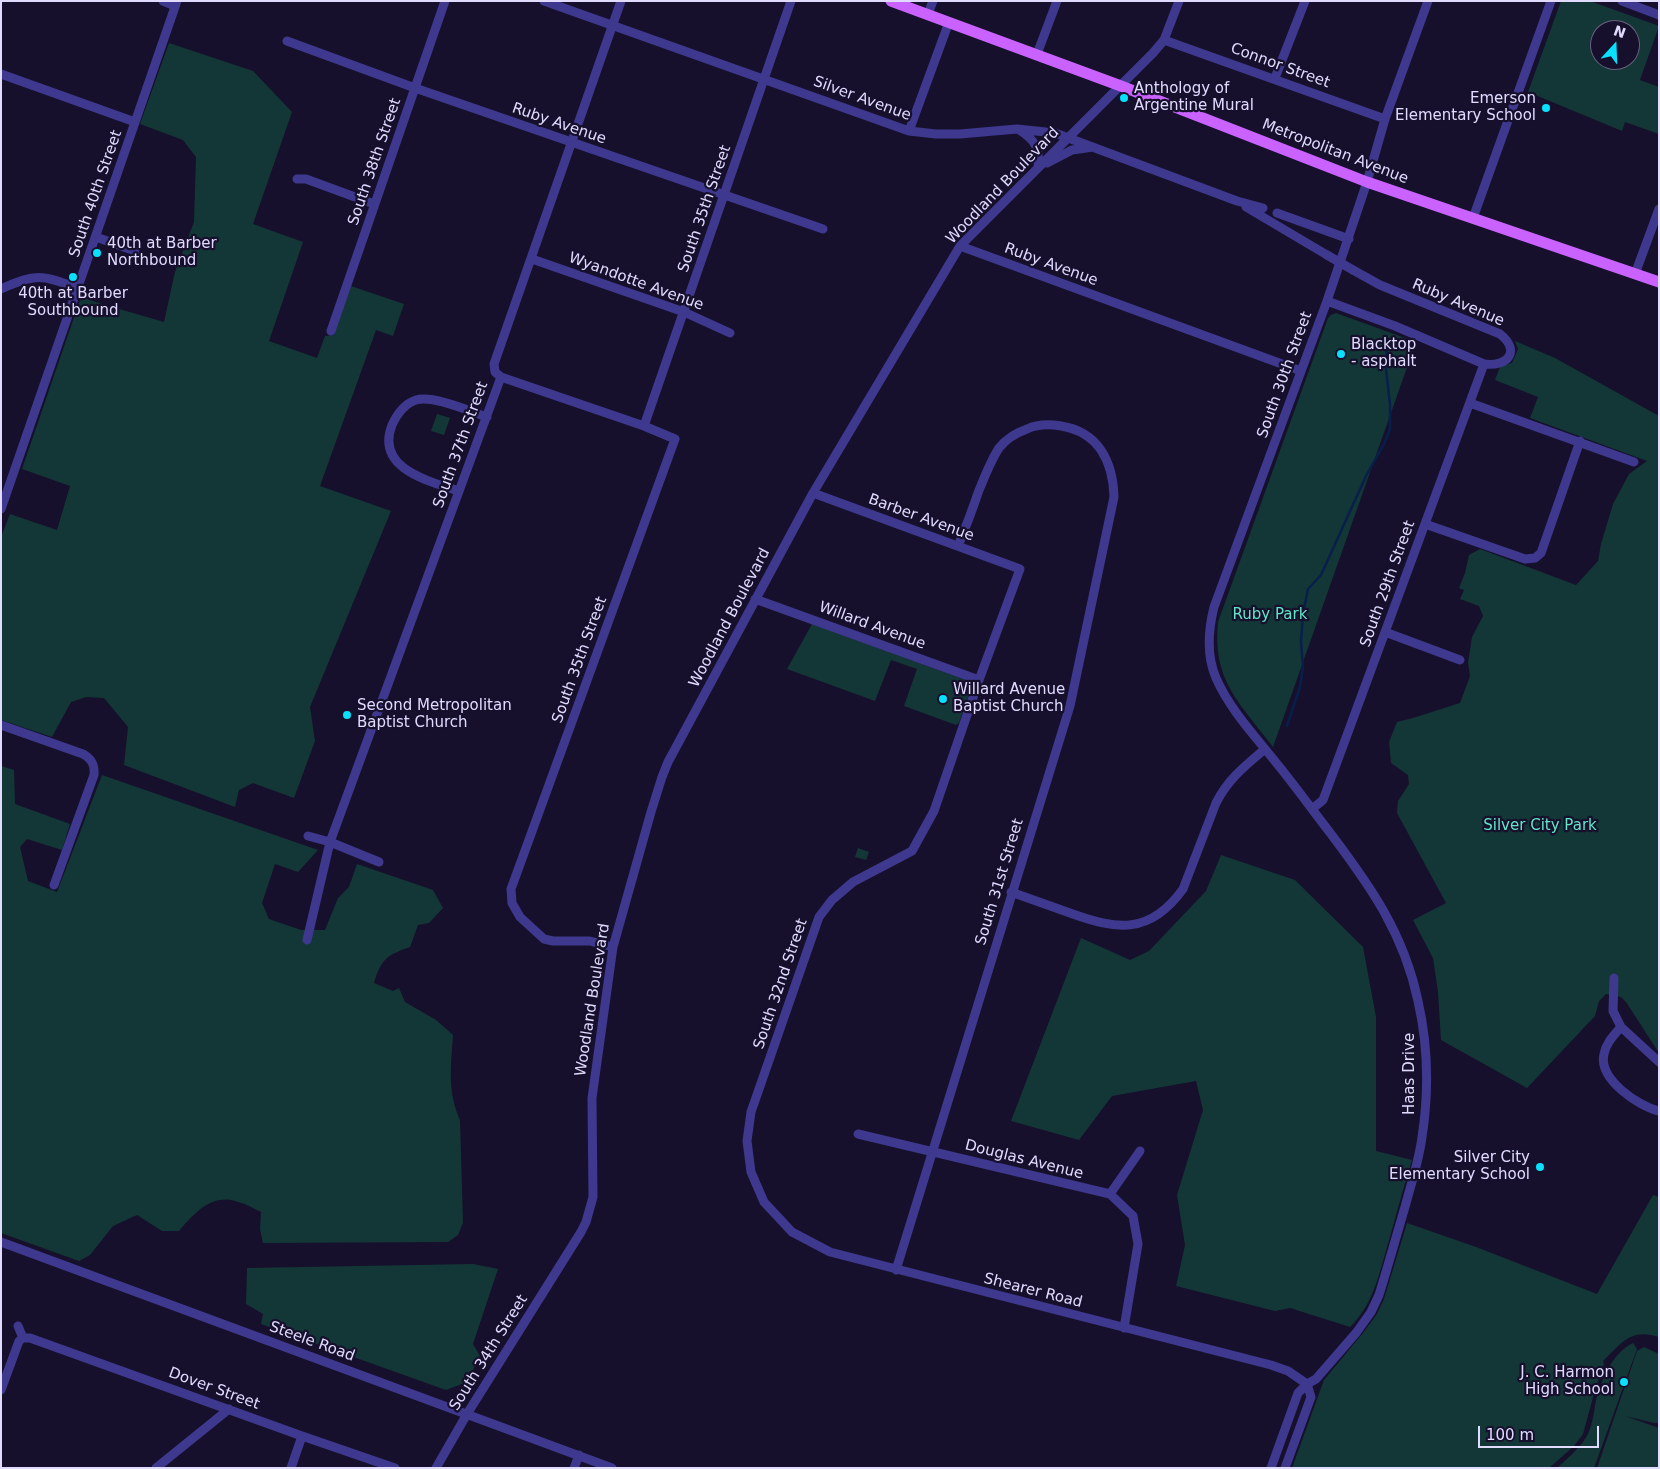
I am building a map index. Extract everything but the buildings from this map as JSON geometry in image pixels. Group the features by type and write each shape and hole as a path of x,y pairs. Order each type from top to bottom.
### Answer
{"main road":[{"name":"Metropolitan Avenue","path":"891,1 1037,54 1367,182 1659,282"}],"street":[{"path":"163,1 176,3"},
{"name":"South 38th Street","path":"331,331 445,1"},
{"name":"Silver Avenue","path":"544,1 765,78 909,131 960,134 1017,129 1037,130 1069,137 1237,201 1263,208"},
{"name":"South 37th Street","path":"307,940 330,842 501,377 495,372 494,364 622,1"},
{"name":"South 35th Street","path":"613,947 590,941 553,941 544,938 520,917 512,903 511,889 675,439 644,426 791,1"},
{"path":"928,14 933,1"},
{"path":"1037,54 1057,1"},
{"path":"1121,86 1164,40 1179,1"},
{"path":"1275,78 1305,1"},
{"name":"South 30th Street","path":"1265,749 1231,706 1216,678 1210,659 1209,628 1214,607 1349,239 1385,119 1428,1"},
{"path":"1474,218 1551,1"},
{"path":"1622,1 1659,14"},
{"name":"South 40th Street","path":"1,509 176,3"},
{"path":"909,131 949,22"},
{"name":"Connor Street","path":"1164,40 1275,78 1385,119"},
{"name":"Ruby Avenue","path":"287,41 415,88 823,229"},
{"path":"1,74 135,122"},
{"name":"Woodland Boulevard","path":"567,1254 586,1222 594,1197 592,1098 613,947 662,777 813,493 960,246 1121,86"},
{"path":"1017,129 1033,140 1038,149 1038,168 1072,150 1094,147"},
{"path":"297,179 306,179 374,204"},
{"name":"Ruby Avenue","path":"1237,201 1380,285 1500,334 1508,340 1511,349 1508,358 1502,363 1494,365 1484,364"},
{"path":"1635,274 1659,209"},
{"path":"1276,213 1349,239"},
{"path":"96,237 135,252"},
{"name":"Ruby Avenue","path":"960,246 1301,371"},
{"name":"Wyandotte Avenue","path":"532,259 684,312 730,333"},
{"path":"1,290 22,280 43,277 78,288"},
{"path":"1327,301 1396,326 1484,364"},
{"name":"South 29th Street","path":"1312,809 1323,800 1484,364"},
{"path":"501,377 644,426"},
{"path":"459,491 419,478 402,467 389,444 393,424 397,414 416,400 437,401 487,417"},
{"path":"1470,403 1634,462"},
{"name":"South 31st Street","path":"896,1270 1011,892 1070,706 1114,497 1114,479 1108,462 1100,448 1090,437 1073,428 1056,425 1036,425 1015,434 1000,447 989,465 958,546"},
{"path":"1425,524 1525,560 1535,558 1541,553 1580,441"},
{"name":"Barber Avenue","path":"813,493 1020,569"},
{"name":"South 32nd Street","path":"764,1202 751,1172 747,1141 751,1112 819,917 832,900 853,882 912,851 927,826 1020,569"},
{"name":"Willard Avenue","path":"756,599 979,680"},
{"path":"1385,632 1460,660"},
{"path":"1,725 83,754 93,762 94,775 54,885"},
{"path":"1011,892 1094,922 1124,926 1141,923 1154,917 1174,901 1183,889 1223,789 1232,777 1265,749"},
{"name":"Haas Drive","path":"1265,749 1368,884 1382,907 1409,967 1425,1035 1427,1064 1426,1102 1422,1138 1414,1173 1379,1295 1371,1312 1356,1333 1316,1379 1307,1384 1298,1393 1271,1468"},
{"path":"308,836 330,842 379,862"},
{"path":"1614,978 1612,1011 1620,1027 1659,1062"},
{"path":"1620,1027 1608,1043 1604,1053 1605,1070 1619,1089 1648,1108 1659,1111"},
{"name":"Douglas Avenue","path":"858,1134 1110,1194"},
{"path":"1124,1328 1138,1244 1133,1216 1110,1194 1140,1151"},
{"name":"Shearer Road","path":"764,1202 792,1232 830,1252 1271,1365 1288,1371 1307,1384"},
{"name":"Steele Road","path":"1,1242 612,1468"},
{"name":"South 34th Street","path":"436,1468 467,1414 567,1254"},
{"path":"1,1390 19,1341 23,1338 18,1326"},
{"name":"Dover Street","path":"23,1338 30,1338 395,1468"},
{"path":"1285,1468 1311,1398 1307,1384"},
{"path":"156,1468 166,1463 229,1409"},
{"path":"291,1468 302,1436"},
{"path":"574,1468 579,1455"}],"green space":[{"path":"1561,1 1590,1 1659,26 1640,80 1659,87 1659,134 1625,122 1622,131 1528,92"},
{"path":"169,43 253,71 292,112 253,224 303,242 269,341 317,358 325,336 334,335 351,286 404,304 393,336 376,330 320,486 391,511 310,707 315,741 294,798 253,783 239,790 235,807 124,765 128,727 104,698 86,697 71,702 52,737 1,720 1,537 10,514 57,530 70,486 22,469 81,297 164,322 175,272 194,222 196,157 183,140 140,124"},
{"name":"Ruby Park","path":"1336,313 1416,342 1273,747 1240,704 1224,676 1219,660 1217,643 1218,622 1328,318"},
{"name":"Silver City Park","path":"1515,341 1555,358 1659,416 1659,1053 1626,1002 1621,997 1606,994 1599,1001 1595,1016 1527,1088 1441,1040 1438,992 1433,958 1413,920 1446,903 1397,813 1398,801 1409,784 1408,775 1391,763 1389,742 1397,722 1460,703 1470,676 1468,663 1472,637 1483,616 1479,606 1460,599 1464,590 1459,588 1469,555 1480,549 1576,585 1598,561 1613,504 1629,474 1647,461 1530,418 1538,397 1495,380 1500,367 1512,363 1518,349"},
{"path":"437,414 450,418 444,435 431,431"},
{"path":"812,624 968,681 971,684 971,689 959,723 956,725 904,706 917,669 891,660 875,701 787,669"},
{"path":"1,766 14,770 15,804 70,824 62,850 27,839 20,847 28,881 57,892 102,775 318,850 298,872 275,864 262,903 269,919 301,930 325,930 338,898 349,887 357,864 433,890 443,908 429,923 418,925 410,947 390,956 382,963 374,983 393,991 399,988 405,1002 436,1020 453,1035 451,1078 453,1099 460,1120 463,1223 458,1235 448,1242 263,1243 260,1229 261,1212 242,1203 226,1200 218,1200 203,1207 179,1231 162,1231 137,1215 113,1226 90,1255 79,1261 1,1233"},
{"path":"858,848 869,852 866,860 855,857"},
{"path":"1221,855 1295,880 1363,947 1376,1017 1376,1151 1412,1160 1376,1285 1365,1307 1350,1327 1290,1308 1275,1311 1176,1286 1185,1245 1177,1195 1203,1110 1196,1081 1112,1096 1079,1140 1011,1121 1081,938 1130,960 1149,951 1206,891"},
{"path":"1653,1195 1659,1197 1659,1337 1641,1334 1627,1339 1603,1361 1604,1364 1583,1434 1574,1446 1549,1468 1292,1468 1324,1380 1377,1314 1384,1299 1407,1223 1476,1247 1597,1294"},
{"path":"473,1264 498,1269 473,1344 480,1356 467,1382 446,1390 261,1324 263,1314 246,1304 247,1268"},
{"path":"1633,1343 1637,1349 1594,1468 1557,1468 1585,1439 1591,1426 1601,1384 1609,1367 1619,1353"},
{"path":"1644,1347 1659,1354 1659,1423 1625,1416 1659,1428 1659,1468 1597,1468 1637,1351"}],"waterway":[{"path":"1287,726 1300,687 1303,667 1301,642 1303,614 1308,589 1321,575 1367,474 1390,429 1390,404 1386,369 1387,343"}],"place":[{"name":"Anthology of Argentine Mural","path":"1124,98"},
{"name":"Emerson Elementary School","path":"1546,108"},
{"name":"40th at Barber Northbound","path":"97,253"},
{"name":"40th at Barber Southbound","path":"73,277"},
{"name":"Blacktop - asphalt","path":"1341,354"},
{"name":"Willard Avenue Baptist Church","path":"943,699"},
{"name":"Second Metropolitan Baptist Church","path":"347,715"},
{"name":"Silver City Elementary School","path":"1540,1167"},
{"name":"J. C. Harmon High School","path":"1624,1382"}]}
